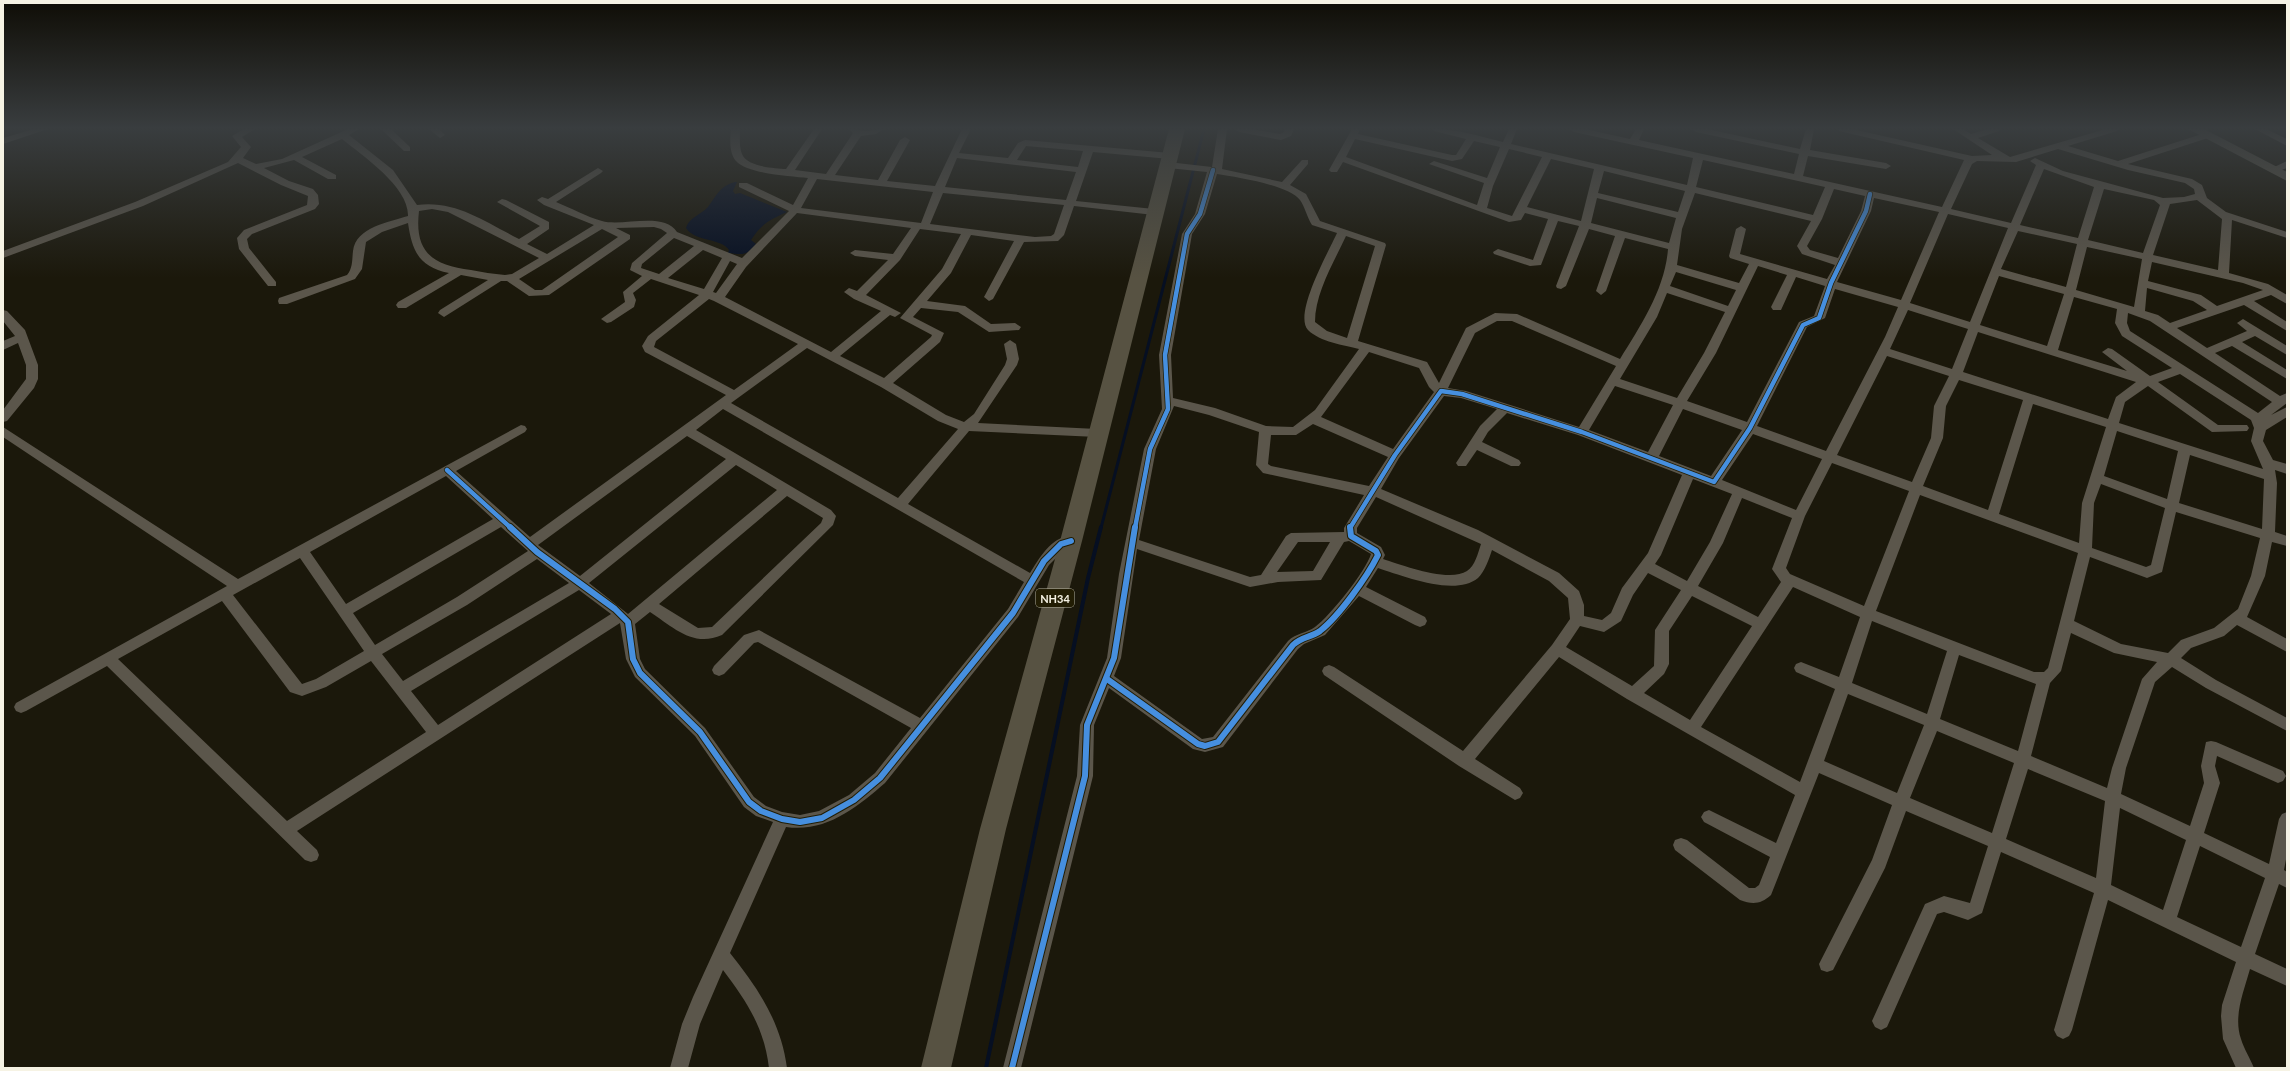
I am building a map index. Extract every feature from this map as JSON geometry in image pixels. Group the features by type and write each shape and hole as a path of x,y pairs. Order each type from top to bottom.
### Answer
{"highway":[{"name":"NH34","path":"936,1068 993,828 1071,541 1154,212 1167,179"}],"street":[{"path":"3,255 138,204 193,179"},
{"path":"272,284 244,249 242,238 248,232 311,207 314,204 313,195 309,191 277,179"},
{"path":"394,179 413,213 418,249 427,261 439,267 459,272 504,278 520,276 602,225 654,224 664,226 670,229 673,234 702,245 728,258 744,263"},
{"path":"504,278 533,294 545,293 626,237 602,225 545,202 584,179"},
{"path":"718,298 744,263 795,210 812,179"},
{"path":"846,179 1154,212"},
{"path":"881,183 883,179"},
{"path":"885,384 927,348 936,339 938,333 854,294 896,258 920,226 940,190 944,179"},
{"path":"743,185 795,210 1021,238 1054,239 1059,235 1079,179"},
{"path":"1012,1068 1085,776 1087,725 1107,679 1114,658 1126,574 1134,543 1150,449 1166,416 1168,401 1164,355 1187,234 1188,229 1200,214 1209,179"},
{"path":"1249,179 1283,187 1300,194 1305,200 1316,223 1378,243 1382,248 1351,344"},
{"path":"1283,187 1290,179"},
{"path":"1397,179 1481,210 1513,220 1517,218 1523,209 1537,179"},
{"path":"1480,179 1490,182"},
{"path":"1481,210 1491,179"},
{"path":"1561,286 1585,225 1596,179"},
{"path":"1651,179 1817,218"},
{"path":"1582,432 1621,364 1651,317 1664,288 1672,267 1673,246 1693,179"},
{"path":"1802,179 1946,210 2224,275 2264,286 2287,300"},
{"path":"1960,179 1932,238 1884,351 1799,516 1779,568 1781,573 1790,580 1868,614 2033,678 2048,678 2054,671 2085,551 2088,503 2120,400 2127,392 2180,370"},
{"path":"1681,845 1746,895 1758,896 1765,890 1844,686 1868,614 1916,488 1937,438 1940,406 1956,375 1995,271 2035,179"},
{"path":"2081,179 2150,196 2162,201 2185,200 2199,196"},
{"path":"2178,179 2194,183 2200,190 2199,196"},
{"path":"2052,350 2068,293 2078,266 2082,242 2100,184"},
{"path":"1830,186 1817,218 1802,246 1802,250 1842,263"},
{"path":"1592,194 1682,216"},
{"path":"1714,482 1750,428 1803,325 1819,318 1831,283 1862,223 1870,194"},
{"path":"2199,196 2211,207 2226,215 2287,235"},
{"path":"2139,312 2142,283 2148,257 2155,231 2164,211 2165,204 2162,201"},
{"path":"502,202 546,224 544,227 519,244"},
{"path":"283,301 351,277 358,269 360,244 362,240 413,213 432,206 451,209 547,258"},
{"path":"1523,209 1673,246"},
{"path":"2224,275 2226,215"},
{"path":"1498,252 1530,263 1537,263 1554,217"},
{"path":"1741,230 1734,256 1831,283 1973,328 2052,350 2148,382"},
{"path":"906,318 920,304 947,271 968,231"},
{"path":"1343,231 1309,314 1309,322 1314,328 1323,334 1351,344 1423,365 1433,384 1441,391 1462,394 1582,432 1799,516"},
{"path":"673,234 635,266 635,270 718,298 885,384 942,418 966,427 1097,434"},
{"path":"1601,291 1621,234"},
{"path":"989,297 1021,238"},
{"path":"607,319 630,304 631,300 628,296 628,292 656,276 702,245"},
{"path":"855,253 896,258"},
{"path":"728,258 706,294 652,339 648,346 649,349 735,395"},
{"path":"1651,459 1680,403 1732,311 1755,262"},
{"path":"1672,267 1742,288"},
{"path":"1995,271 2139,312 2170,327 2208,352 2282,406 2261,424 2257,441 2269,470 2270,524 2258,576 2243,612 2220,632 2186,644 2149,678 2119,768 2113,797 2103,889 2063,1030"},
{"path":"402,305 459,272"},
{"path":"1777,307 1792,273"},
{"path":"444,313 504,278"},
{"path":"2142,283 2197,298 2215,310"},
{"path":"1664,288 1732,311"},
{"path":"2170,327 2215,310 2273,291"},
{"path":"2244,300 2287,327"},
{"path":"920,304 961,309 989,328 1015,327"},
{"path":"2123,307 2121,323 2126,333 2261,424"},
{"path":"832,357 889,310"},
{"path":"3,314 19,330 32,365 32,379 30,385 3,418"},
{"path":"1134,543 1219,570 1242,581 1257,582 1278,577 1316,576 1345,537 1372,490 1395,455 1441,391 1470,331 1501,316 1513,317 1621,364"},
{"path":"2242,323 2287,351"},
{"path":"2208,352 2256,331"},
{"path":"3,346 22,336"},
{"path":"2233,341 2287,376"},
{"path":"224,593 295,688 302,690 310,688 462,602 687,430 806,344"},
{"path":"900,505 966,427 978,417 1011,365 1013,359 1010,344"},
{"path":"1168,401 1210,411 1265,430 1296,431 1314,419 1366,348"},
{"path":"1884,351 2029,399 2185,448 2269,470 2287,469"},
{"path":"2108,352 2148,382 2216,429 2243,428"},
{"path":"1613,380 1916,488 2138,571 2153,572 2157,568 2173,506 2185,448"},
{"path":"1992,516 2029,399"},
{"path":"723,404 1033,581"},
{"path":"1462,463 1490,422 1506,408"},
{"path":"1314,419 1395,455"},
{"path":"21,707 224,593 521,430"},
{"path":"648,604 696,634 710,634 717,631 827,526 830,520 830,516 826,513 687,430"},
{"path":"1265,430 1263,468 1372,490 1488,542 1554,577 1567,587 1574,595 1577,605 1577,620 1557,649 1464,761"},
{"path":"3,431 238,586"},
{"path":"1474,444 1516,463"},
{"path":"401,690 580,583 735,459"},
{"path":"447,470 534,548 625,618 633,659 640,673 700,732 749,802 761,811 782,819 800,822 822,818 854,800 880,778 1013,613 1044,561 1061,544 1071,541"},
{"path":"1577,620 1596,626 1604,626 1616,617 1627,592 1646,566 1663,534 1689,473"},
{"path":"2097,478 2173,506 2287,540"},
{"path":"286,830 436,734 648,604 786,489"},
{"path":"1632,695 1659,670 1662,664 1662,630 1690,588 1716,542 1738,492"},
{"path":"344,612 502,520"},
{"path":"1107,679 1198,744 1211,745 1222,737 1243,707 1293,645 1303,636 1320,630 1356,588 1376,562 1378,555 1374,548 1345,537 1296,537 1292,540 1265,580"},
{"path":"1376,562 1430,578 1463,579 1475,572 1488,542"},
{"path":"302,551 373,653 436,734"},
{"path":"1646,566 1760,624"},
{"path":"1692,729 1790,580"},
{"path":"1356,588 1420,621"},
{"path":"2237,618 2287,646"},
{"path":"2066,624 2119,649 2171,659 2211,684 2287,725"},
{"path":"720,670 749,639 759,636 921,726"},
{"path":"1827,964 1876,870 1901,802 1925,745 1955,647"},
{"path":"1557,649 1632,695 1803,791"},
{"path":"108,658 311,855"},
{"path":"1800,668 1932,721 2113,797 2281,876"},
{"path":"1329,671 1464,761 1515,793"},
{"path":"1881,1022 1931,909 1935,905 1943,903 1968,912 1973,911 1976,908 2023,759 2044,679"},
{"path":"2168,920 2212,783 2208,766 2211,746 2278,776"},
{"path":"1814,764 1901,802 1952,822 1996,844 2103,889 2287,978"},
{"path":"1709,817 1779,853"},
{"path":"679,1068 691,1024 782,819"},
{"path":"2245,1068 2232,1039 2230,1016 2245,958 2281,876 2287,819"},
{"path":"721,954 761,1007 770,1024 777,1051 778,1068"}],"water":[{"path":"737,182 733,191 735,194 740,193 787,212 763,226 751,240 756,244 744,254 728,253 729,250 721,243 696,236 686,228 692,219 708,207 722,189"}],"waterway":[{"path":"1101,528 1191,179"},
{"path":"986,1068 1088,578 1101,527"}],"cycle path":[{"path":"1012,1068 1085,776 1087,725 1114,658 1126,574 1150,449 1168,409 1165,355 1187,234 1200,214 1210,179"},
{"path":"1107,679 1198,744 1205,746 1218,742 1293,645 1299,640 1320,631 1326,625 1361,583 1374,563 1378,555 1376,551 1351,536 1350,528 1395,455 1441,391 1462,394 1582,432 1714,482 1750,428 1803,325 1819,318 1831,283 1866,211 1870,194"},
{"path":"447,470 537,552 615,609 628,622 633,659 640,673 700,732 749,802 761,811 782,819 800,822 822,818 854,800 880,778 1013,613 1044,561 1061,544 1071,541"}]}
